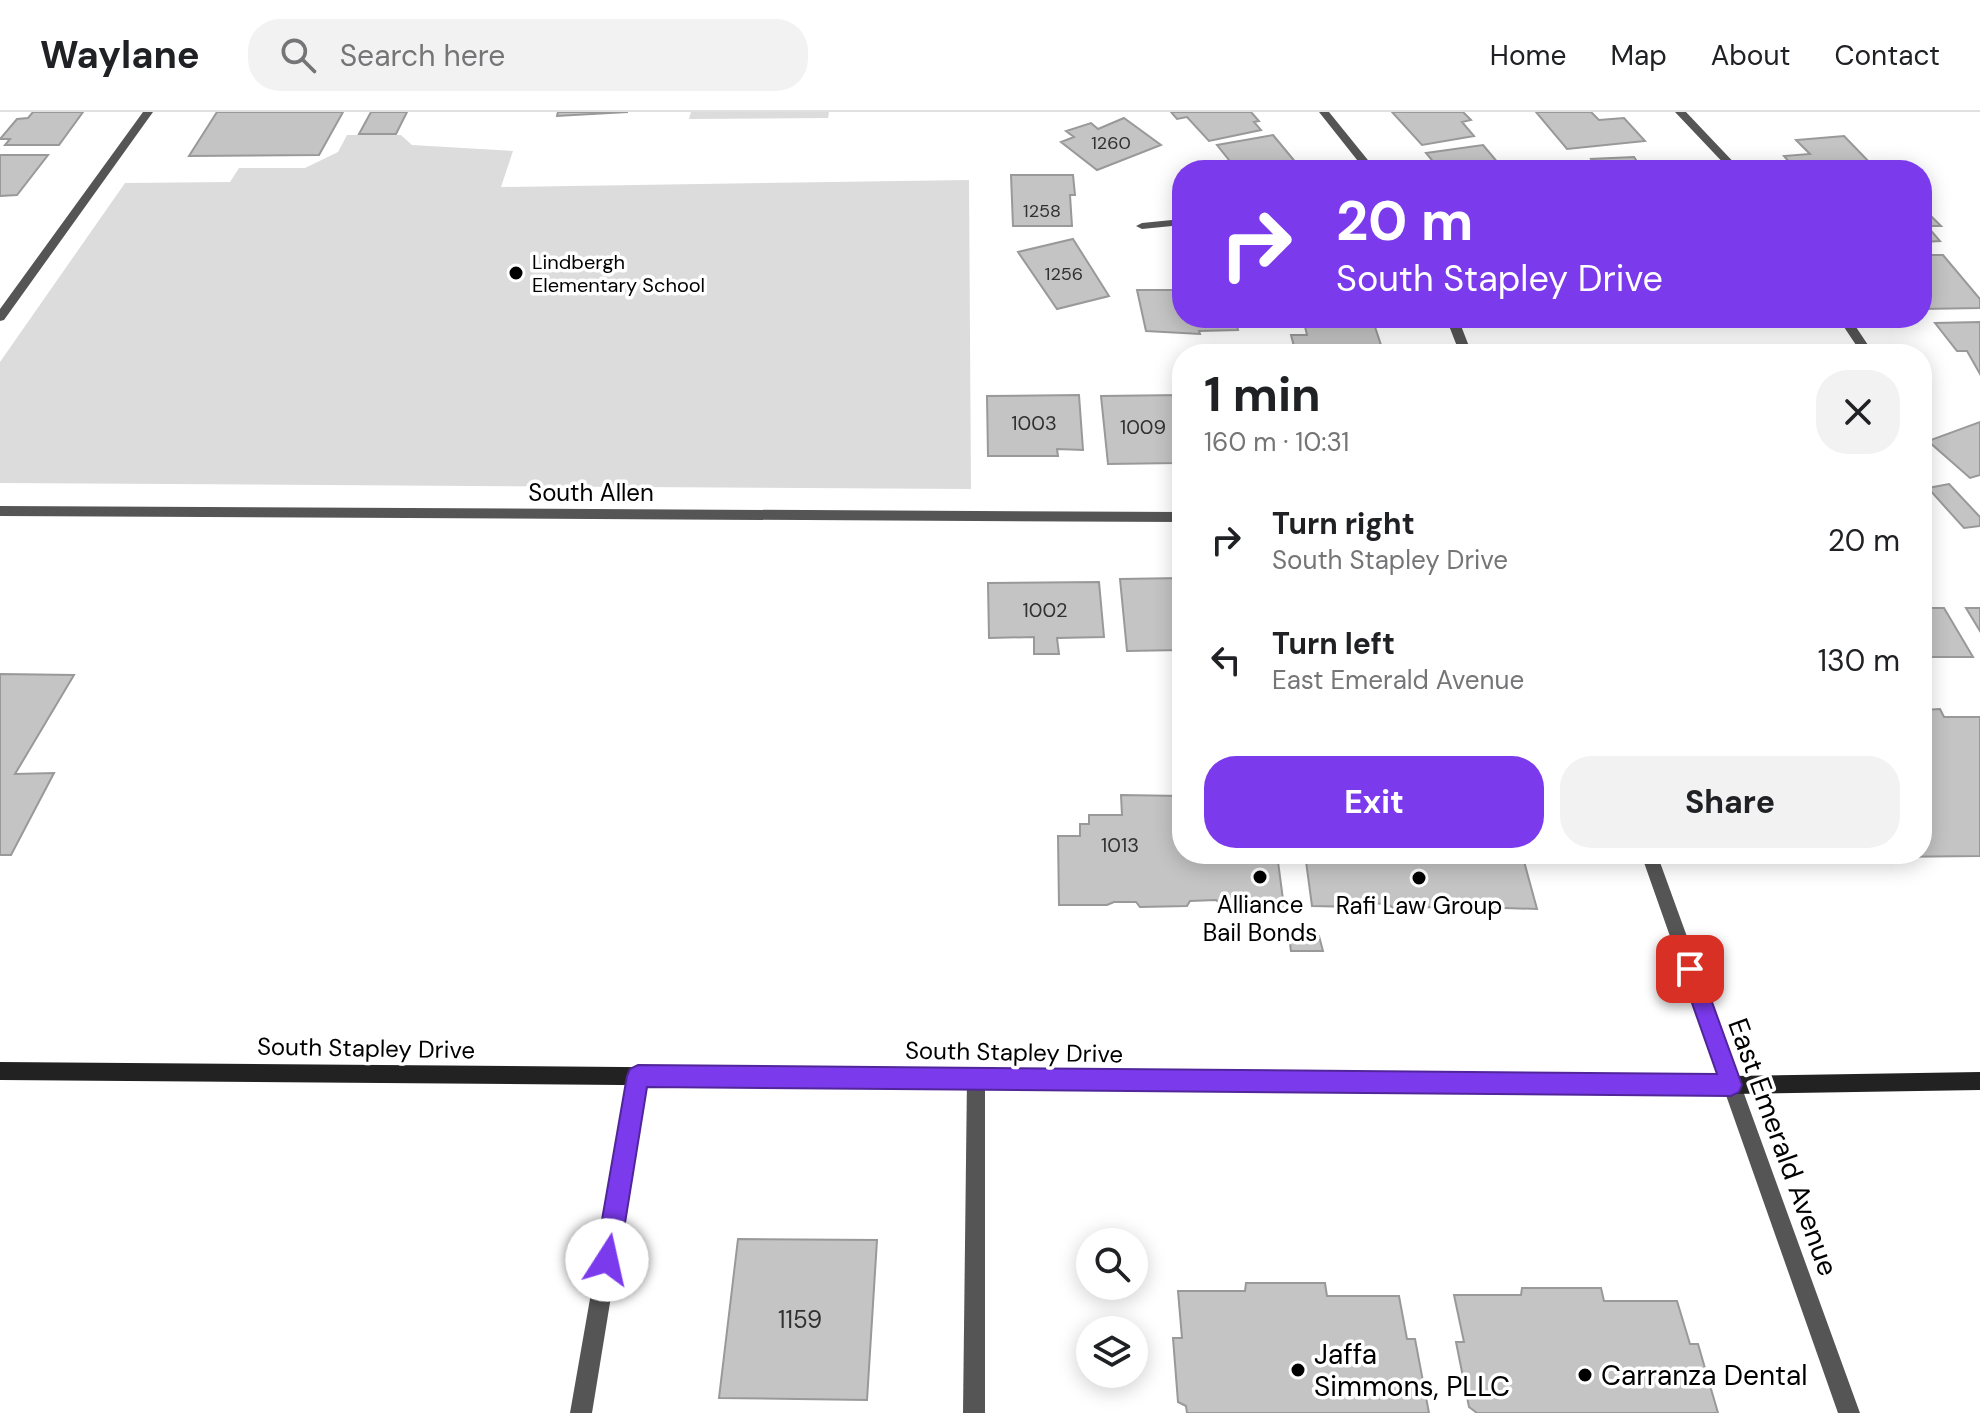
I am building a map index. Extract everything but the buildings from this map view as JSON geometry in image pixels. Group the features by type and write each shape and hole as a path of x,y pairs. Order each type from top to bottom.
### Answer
{"main road":[{"name":"South Stapley Drive","path":"0,1071 1731,1085 1980,1081"}],"street":[{"path":"0,317 148,112"},
{"path":"1324,112 1363,160"},
{"path":"1680,112 1726,160"},
{"path":"1142,226 1172,223"},
{"name":"South Allen","path":"0,511 1172,517"},
{"name":"East Emerald Avenue","path":"1653,864 1849,1413"},
{"path":"581,1413 638,1076"},
{"path":"974,1413 976,1077"}],"shaded area":[{"path":"691,112 829,112 828,118 689,119"},
{"name":"Lindbergh Elementary School","path":"347,135 401,135 412,145 513,151 501,187 969,180 971,489 0,483 0,362 125,183 230,182 239,168 305,168 338,152"}],"place":[{"name":"Lindbergh Elementary School","path":"516,273"},
{"name":"Alliance Bail Bonds","path":"1260,877"},
{"name":"Rafi Law Group","path":"1419,878"},
{"name":"Jaffa Simmons, PLLC","path":"1298,1370"},
{"name":"Carranza Dental","path":"1585,1375"}],"route":[{"path":"607,1260 638,1076 1731,1085 1690,969"}]}
